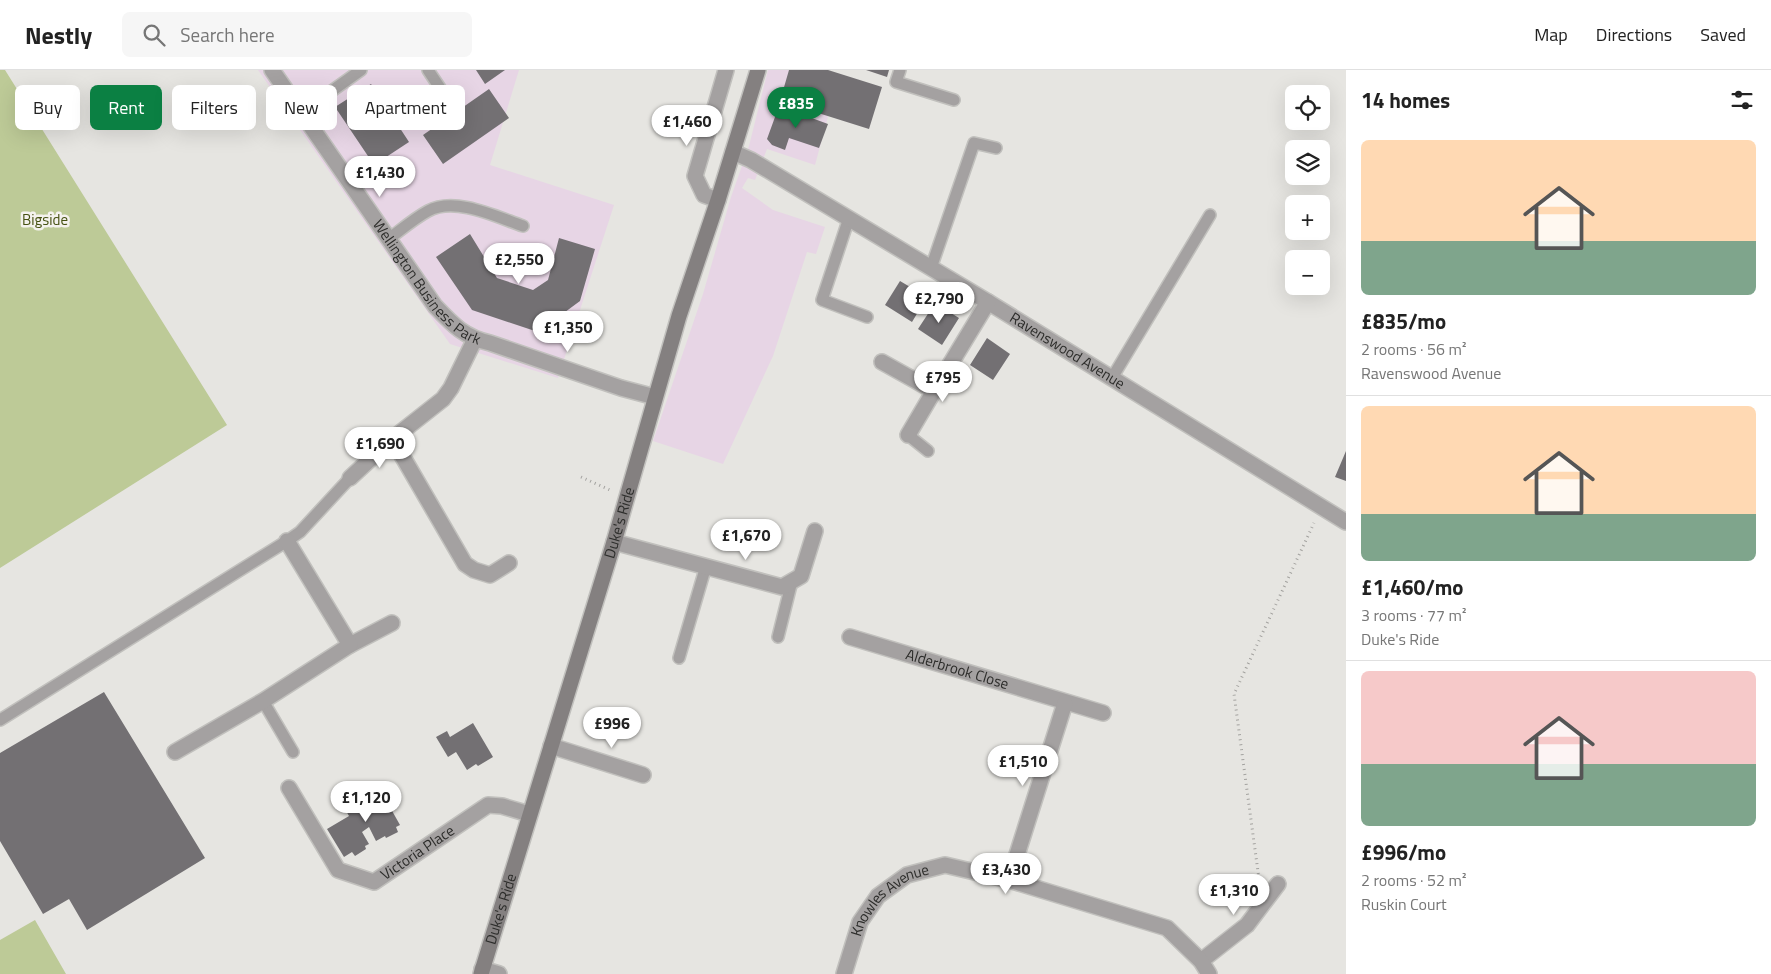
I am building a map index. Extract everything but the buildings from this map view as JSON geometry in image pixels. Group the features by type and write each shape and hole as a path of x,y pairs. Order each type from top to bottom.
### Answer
{"main road":[{"name":"Duke's Ride","path":"481,971 614,542 679,316 718,200 758,70"}],"street":[{"name":"Wellington Business Park","path":"272,70 282,85"},
{"path":"718,200 704,195 694,176 726,70"},
{"name":"Wellington Business Park","path":"313,130 390,238 435,306 455,328 475,339 490,342 621,388 655,397"},
{"name":"Ravenswood Avenue","path":"733,152 751,160 849,218 1346,522"},
{"path":"908,435 988,302"},
{"path":"350,478 391,440 443,399 451,388 475,339"},
{"path":"882,362 934,391"},
{"path":"391,440 397,447 465,564 474,570 490,575 509,563"},
{"path":"614,542 782,587 801,576 814,531"},
{"path":"287,541 350,645"},
{"path":"175,752 263,701 350,645 392,623"},
{"name":"Alderbrook Close","path":"850,637 1103,713"},
{"path":"1009,880 1065,703"},
{"path":"551,746 643,775"},
{"name":"Victoria Place","path":"289,788 338,870 374,882 488,805 502,806 529,814"},
{"name":"Knowles Avenue","path":"844,974 860,922 878,896 907,875 945,865 1009,880 1167,928 1205,967"},
{"path":"1205,967 1246,925 1278,884"},
{"path":"481,971 499,974"}],"lane":[{"path":"337,87 361,70"},
{"path":"428,70 438,85"},
{"path":"900,70 896,82 954,100"},
{"path":"931,268 974,143 996,148"},
{"path":"390,238 430,210 450,205 472,208 523,226"},
{"path":"1112,378 1210,215"},
{"path":"849,218 822,300 867,317"},
{"path":"908,435 928,451"},
{"path":"0,720 287,541 300,532 350,478"},
{"path":"680,658 706,566"},
{"path":"778,637 792,581"},
{"path":"263,701 293,752"}],"path":[{"path":"581,477 610,490"},
{"path":"1262,905 1234,694 1322,507"}],"shaded area":[{"path":"258,70 519,70 490,165 614,205 558,378 450,344 300,130 337,130 337,85 269,85"},
{"path":"768,70 828,70 829,113 815,165 767,149 755,180 748,178 742,188 773,210 825,227 816,254 807,252 773,356 723,464 653,441 703,294 731,197 749,146"}],"green space":[{"name":"Bigside","path":"0,70 5,70 15,86 15,130 43,130 227,425 0,568"},
{"path":"35,920 66,974 0,974 0,940"}]}
